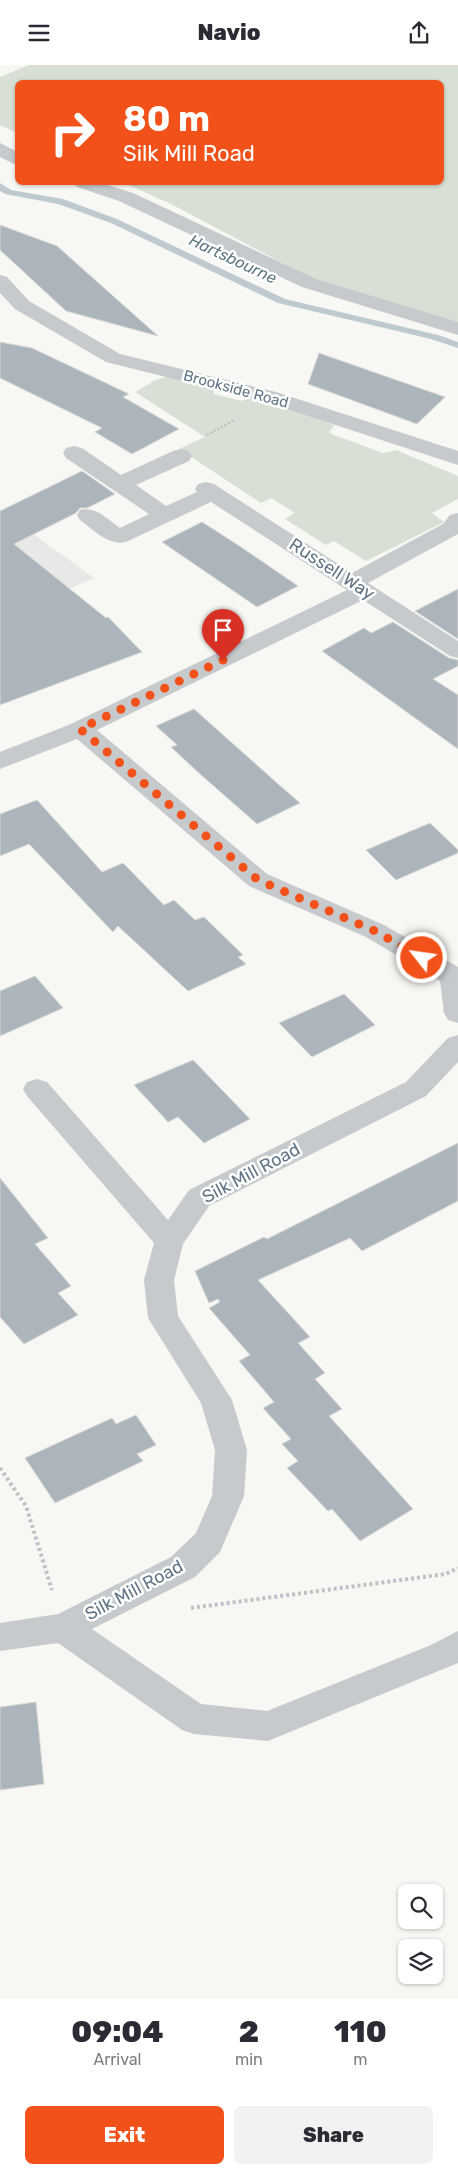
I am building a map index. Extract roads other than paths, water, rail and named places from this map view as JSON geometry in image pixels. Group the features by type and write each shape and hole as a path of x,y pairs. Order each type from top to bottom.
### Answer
{"street":[{"path":"0,149 15,158"},
{"path":"90,185 126,197 309,283 458,329"},
{"name":"Brookside Road","path":"0,281 22,305 113,358 269,396 458,459"},
{"path":"0,311 22,305"},
{"path":"74,453 165,515"},
{"path":"120,484 180,456"},
{"name":"Russell Way","path":"165,515 209,491 458,651"},
{"path":"88,515 118,537 165,515"},
{"path":"0,761 80,729 359,586 451,529 458,520"},
{"path":"80,729 258,880 375,931 453,976 458,1013"},
{"name":"Silk Mill Road","path":"0,1637 63,1628 183,1567 208,1542 228,1496 231,1450 216,1400 163,1318 158,1280 169,1241 199,1198 416,1089 458,1045"},
{"path":"37,1089 169,1241"},
{"path":"63,1628 194,1719 268,1726 443,1655 458,1646"}],"waterway":[{"name":"Hartsbourne","path":"0,186 8,192 60,201 114,221 282,301 434,337 458,345"}]}
